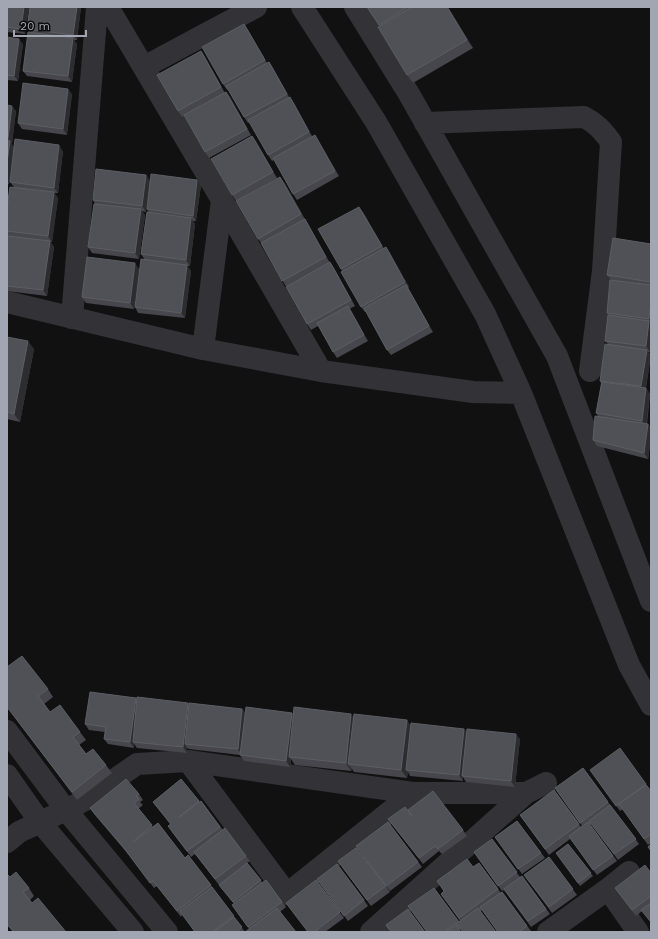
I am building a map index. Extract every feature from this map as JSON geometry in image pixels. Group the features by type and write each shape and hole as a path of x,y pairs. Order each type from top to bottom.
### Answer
{"street":[{"path":"72,318 97,7"},
{"path":"108,7 321,371"},
{"path":"144,67 256,7"},
{"path":"302,7 376,122 481,307 521,393 629,665 651,705"},
{"path":"355,7 425,123 557,356 651,601"},
{"path":"425,123 584,117 593,122 602,130 611,142 603,271 590,371"},
{"path":"202,349 222,200"},
{"path":"7,302 202,349 321,371 473,392 521,393"},
{"path":"7,731 66,810 167,932"},
{"path":"188,761 287,894 413,793"},
{"path":"7,842 19,832 85,800 137,764 188,761 413,793 526,794"},
{"path":"7,775 40,822 133,932"},
{"path":"371,932 526,794 546,783"},
{"path":"548,932 630,872"},
{"path":"608,889 638,932"}],"building":[{"path":"7,7 24,7 21,29 7,27"},
{"path":"30,7 77,7 73,35 27,29"},
{"path":"367,7 408,7 379,25"},
{"path":"412,7 447,7 467,40 407,75 378,27"},
{"path":"244,24 265,60 223,84 202,47"},
{"path":"28,32 73,38 68,76 23,71"},
{"path":"7,37 19,39 14,76 7,75"},
{"path":"201,51 221,87 178,111 157,75"},
{"path":"269,62 287,94 244,117 226,86"},
{"path":"23,83 68,89 63,129 18,123"},
{"path":"226,92 247,129 205,152 184,115"},
{"path":"290,97 309,132 268,155 248,120"},
{"path":"7,105 12,106 8,138 7,137"},
{"path":"315,135 335,171 293,194 273,158"},
{"path":"252,136 273,172 232,195 211,159"},
{"path":"15,139 59,145 54,188 10,182"},
{"path":"7,141 10,141 7,162"},
{"path":"96,169 146,175 142,206 93,200"},
{"path":"151,174 197,180 193,216 147,209"},
{"path":"280,177 301,214 258,239 236,201"},
{"path":"10,187 54,192 48,236 7,231 7,207"},
{"path":"94,204 141,209 135,253 88,247"},
{"path":"359,207 382,246 341,269 318,229"},
{"path":"147,212 191,218 186,260 141,254"},
{"path":"305,219 326,257 282,281 261,243"},
{"path":"7,236 50,241 43,290 7,286"},
{"path":"613,238 651,244 651,282 607,275"},
{"path":"386,247 405,282 361,307 341,272"},
{"path":"87,257 135,263 130,303 82,297"},
{"path":"141,259 187,265 181,313 135,307"},
{"path":"330,262 351,300 307,324 286,287"},
{"path":"610,280 651,285 649,319 607,313"},
{"path":"406,285 429,326 387,350 364,308"},
{"path":"348,306 364,335 333,352 317,323"},
{"path":"608,315 649,321 646,346 605,341"},
{"path":"7,337 28,341 14,414 7,412"},
{"path":"605,344 647,350 641,386 600,381"},
{"path":"602,382 646,388 642,421 596,413"},
{"path":"595,416 648,424 644,453 593,440"},
{"path":"22,656 48,689 38,696 50,712 60,705 80,732 73,737 86,754 93,749 106,765 72,792 7,707 7,667"},
{"path":"90,692 136,698 130,742 104,739 106,727 85,724"},
{"path":"137,697 188,703 183,747 133,742"},
{"path":"189,703 242,709 238,749 185,744"},
{"path":"246,707 292,713 286,761 240,755"},
{"path":"294,707 351,714 346,763 289,757"},
{"path":"354,714 407,720 401,770 348,764"},
{"path":"411,723 464,729 459,775 406,770"},
{"path":"467,729 516,734 511,781 462,776"},
{"path":"620,748 646,784 616,806 590,770"},
{"path":"583,768 608,802 580,823 555,788"},
{"path":"126,779 139,794 136,796 139,799 134,803 152,825 133,842 158,823 185,858 188,855 211,885 177,911 153,881 150,883 124,848 90,808"},
{"path":"181,779 199,801 179,817 201,801 220,827 187,851 168,826 171,824 153,802"},
{"path":"646,785 651,791 651,834 644,839 619,804"},
{"path":"554,790 579,824 545,849 520,815"},
{"path":"433,791 463,830 438,849 435,846 419,858 388,819 405,807 412,816 408,810"},
{"path":"610,805 636,839 614,854 589,821"},
{"path":"517,821 541,853 518,869 495,837"},
{"path":"388,822 418,862 386,886 356,846"},
{"path":"588,822 613,856 593,870 569,836"},
{"path":"225,828 246,856 215,879 194,852"},
{"path":"492,839 517,872 498,886 474,852"},
{"path":"568,844 591,873 578,883 556,853"},
{"path":"651,844 651,851 648,847"},
{"path":"356,848 386,886 367,900 338,861"},
{"path":"549,857 573,889 549,907 524,875"},
{"path":"467,859 473,867 479,863 498,889 459,918 441,894 444,891 437,881"},
{"path":"247,863 261,880 233,902 219,885"},
{"path":"337,864 364,900 344,916 317,879"},
{"path":"645,865 651,873 651,896 632,910 615,888"},
{"path":"16,872 29,888 23,892 32,903 38,898 66,932 14,932 7,924 7,874 10,877"},
{"path":"522,876 546,909 528,921 504,889"},
{"path":"266,880 282,902 248,927 232,905"},
{"path":"316,880 340,912 314,932 308,932 286,903"},
{"path":"212,887 234,916 212,932 195,932 180,911"},
{"path":"434,888 459,922 478,908 496,932 463,932 456,923 444,932 427,932 408,906"},
{"path":"502,892 527,926 519,932 498,932 480,907"},
{"path":"651,903 651,922 641,910"},
{"path":"277,908 296,932 245,932"},
{"path":"408,909 425,932 391,932 386,925"},
{"path":"234,917 242,927 236,932 214,932"},
{"path":"456,925 461,932 446,932"}]}
